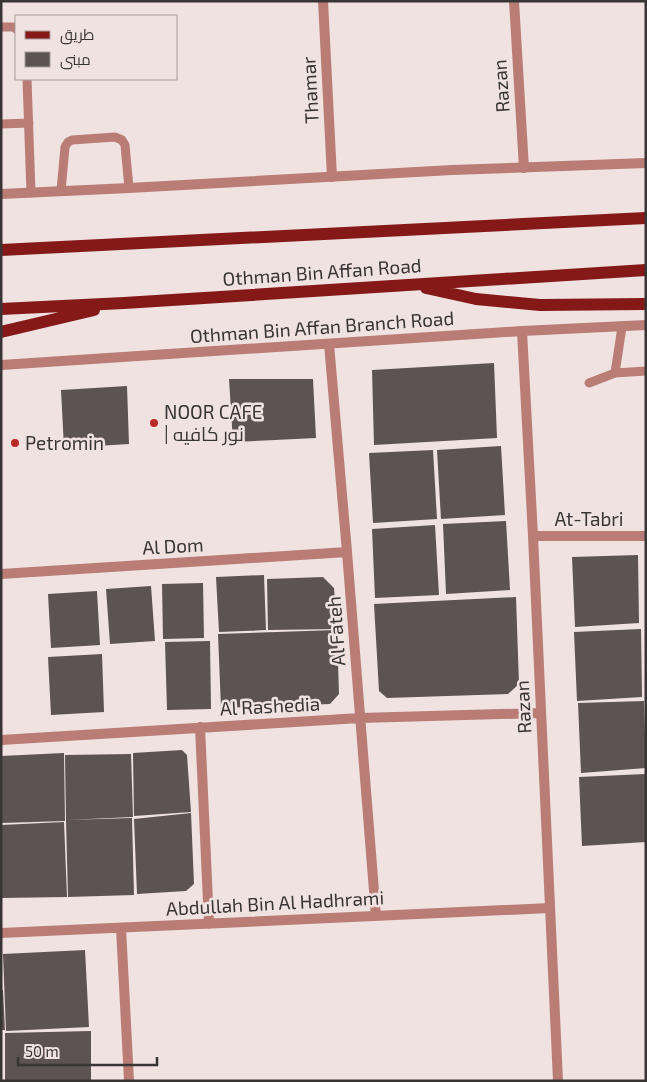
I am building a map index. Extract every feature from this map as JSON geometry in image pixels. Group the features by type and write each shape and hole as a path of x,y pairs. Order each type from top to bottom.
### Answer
{"main road":[{"name":"Othman Bin Affan Road","path":"1,250 646,218"},
{"name":"Othman Bin Affan Road","path":"1,309 646,270"},
{"path":"411,285 476,300 540,305 646,304"},
{"path":"1,332 124,303"}],"street":[{"name":"Thamar","path":"323,1 332,177"},
{"name":"Razan","path":"514,1 524,168"},
{"path":"1,194 452,170 646,163"},
{"name":"Othman Bin Affan Branch Road","path":"1,365 522,331 646,325"},
{"name":"Razan","path":"522,331 558,1081"},
{"name":"Al Fateh","path":"329,344 376,916"},
{"name":"At-Tabri","path":"533,536 646,536"},
{"name":"Al Dom","path":"1,574 347,552"},
{"name":"Al Rashedia","path":"1,740 360,718 541,713"},
{"path":"200,727 209,924"},
{"name":"Abdullah Bin Al Hadhrami","path":"1,933 550,908"},
{"path":"121,928 129,1081"}],"lane":[{"path":"1,27 15,28"},
{"path":"27,80 31,193"},
{"path":"1,124 28,123"},
{"path":"61,191 65,147 68,142 72,140 116,137 122,140 125,145 129,188"},
{"path":"615,373 622,327"},
{"path":"589,383 615,373 646,371"}],"building":[{"path":"494,363 497,438 374,445 372,370"},
{"path":"229,379 313,379 316,438 233,442"},
{"path":"127,386 129,444 64,448 61,390"},
{"path":"501,446 505,515 441,519 437,450"},
{"path":"433,450 437,519 373,523 369,453"},
{"path":"506,521 510,590 446,594 443,524"},
{"path":"435,525 439,595 375,598 372,529"},
{"path":"638,555 639,623 575,627 572,557"},
{"path":"264,575 266,630 219,632 216,577"},
{"path":"323,577 334,588 337,629 268,630 267,579"},
{"path":"203,583 204,638 163,639 162,584"},
{"path":"151,586 155,641 110,644 106,589"},
{"path":"97,591 100,645 51,648 48,594"},
{"path":"516,597 519,684 508,694 387,698 379,691 374,604"},
{"path":"641,629 642,697 577,701 574,632"},
{"path":"337,630 339,694 330,704 221,708 218,634"},
{"path":"210,641 211,709 167,710 165,642"},
{"path":"102,654 104,712 51,715 48,657"},
{"path":"644,701 646,768 581,773 578,703"},
{"path":"182,750 187,755 191,812 134,816 133,753"},
{"path":"64,753 65,821 1,823 1,756"},
{"path":"131,754 133,817 66,820 65,755"},
{"path":"645,774 646,842 582,846 579,777"},
{"path":"191,813 194,884 186,891 137,894 134,819"},
{"path":"132,818 134,895 68,897 66,820"},
{"path":"64,822 67,897 1,898 1,825"},
{"path":"85,950 89,1027 6,1031 3,954"},
{"path":"1,990 3,990 5,1030 1,1030"},
{"path":"91,1031 91,1081 5,1081 5,1033"}],"place":[{"name":"NOOR CAFE | نور كافيه","path":"154,423"},
{"name":"Petromin","path":"15,443"}]}
